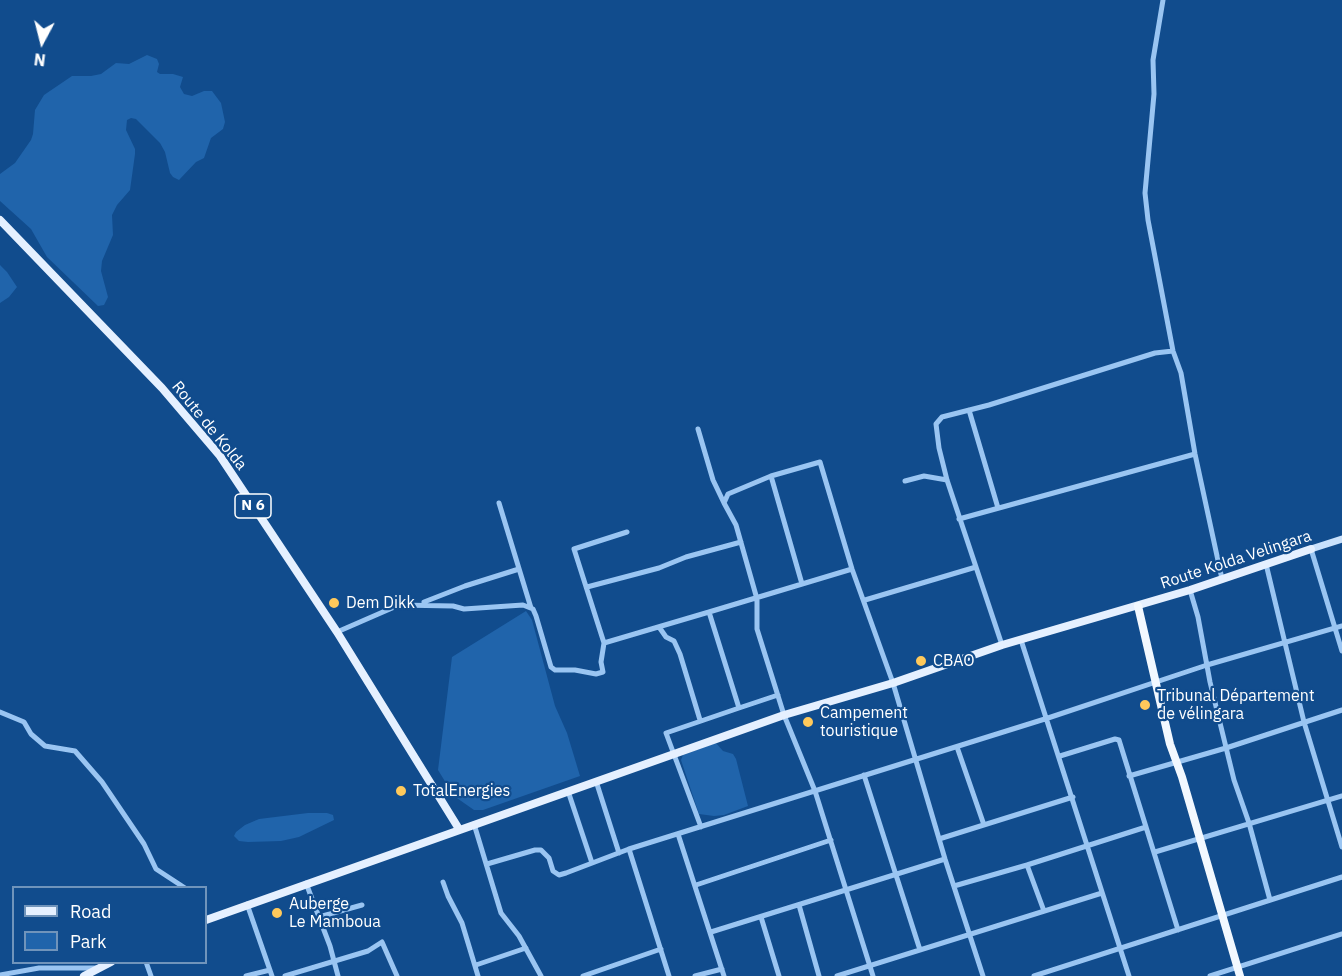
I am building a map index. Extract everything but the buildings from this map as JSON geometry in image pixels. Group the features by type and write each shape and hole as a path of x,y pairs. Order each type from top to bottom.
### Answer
{"highway":[{"path":"1138,606 1162,701 1170,744 1238,972"}],"main road":[{"name":"Route de Kolda","path":"0,220 168,395 220,456 337,632 459,829"},
{"name":"Route Kolda Velingara","path":"207,920 784,715 892,683 1002,645 1190,590 1342,539"},
{"path":"84,976 109,964"}],"street":[{"path":"1163,0 1153,60 1154,94 1145,193 1173,351 1181,373 1195,454 1222,579"},
{"path":"1002,645 947,480 936,424 942,417 1155,353 1173,351"},
{"path":"969,410 998,508"},
{"path":"698,429 713,480 736,525 757,599 757,630 784,715 815,791 873,976"},
{"path":"959,519 1195,454"},
{"path":"724,503 728,494 771,476 820,462 852,569 865,600 892,683 983,976"},
{"path":"771,476 802,584"},
{"path":"905,481 924,476 947,480"},
{"path":"499,503 531,608 536,616 551,667 555,670 575,670 596,674 603,672 601,662 604,643 574,549 627,532"},
{"path":"587,587 659,568 686,557 741,542"},
{"path":"1311,549 1342,651"},
{"path":"1266,564 1304,722 1342,847"},
{"path":"865,600 976,567"},
{"path":"419,604 519,569"},
{"path":"604,643 852,569"},
{"path":"1190,590 1198,617 1233,780 1249,823 1270,900"},
{"path":"337,632 399,605 453,606 464,609 523,605 531,608"},
{"path":"709,612 739,708"},
{"path":"486,864 535,850 545,853 553,871 559,875 628,849 915,758 957,747 1207,665 1342,626"},
{"path":"659,627 666,637 674,641 680,654 700,720"},
{"path":"1021,640 1048,718 1129,976"},
{"path":"701,826 666,733 778,695"},
{"path":"1129,776 1226,748 1342,710"},
{"path":"0,712 24,722 31,734 45,746 75,751 102,782 144,844 156,869 182,886"},
{"path":"1060,756 1119,740 1178,930"},
{"path":"957,747 984,825"},
{"path":"864,775 920,950"},
{"path":"596,781 619,853"},
{"path":"568,791 591,863"},
{"path":"1155,852 1342,795"},
{"path":"939,839 1073,797"},
{"path":"474,824 501,913 526,948 541,976"},
{"path":"954,886 1146,826"},
{"path":"678,834 724,976"},
{"path":"696,885 831,840"},
{"path":"628,849 669,976"},
{"path":"711,932 945,859"},
{"path":"1027,865 1044,911"},
{"path":"1034,976 1342,878"},
{"path":"443,882 462,924 478,976"},
{"path":"306,884 338,976"},
{"path":"837,976 1102,893"},
{"path":"246,976 271,973 247,904"},
{"path":"319,918 362,905"},
{"path":"799,905 819,976"},
{"path":"761,917 779,976"},
{"path":"1210,976 1238,972 1342,934"},
{"path":"285,976 368,951 382,942 397,976"},
{"path":"476,965 526,948"},
{"path":"583,976 604,973 661,949"},
{"path":"473,976 476,965"},
{"path":"0,975 39,968 101,968"},
{"path":"695,976 722,969"}],"green space":[{"path":"147,55 157,59 159,64 157,72 160,74 183,77 180,87 184,94 192,96 204,91 212,91 221,103 225,122 223,129 211,138 204,158 196,162 179,180 170,173 165,152 160,143 136,119 127,120 126,130 135,149 130,190 112,215 113,235 102,261 101,271 108,297 104,305 98,306 47,257 31,229 0,201 0,174 15,163 31,140 35,110 44,95 72,76 101,74 116,63 129,64"},
{"path":"0,265 17,287 0,303"},
{"path":"526,611 532,620 555,706 567,733 580,776 483,810 474,810 454,796 438,770 452,657"},
{"path":"716,743 723,751 733,754 736,759 748,806 724,815 714,816 699,814 681,760 683,755"},
{"path":"327,813 333,815 334,820 299,837 281,841 248,842 239,841 234,836 245,825 259,819"}],"place":[{"name":"Dem Dikk","path":"334,603"},
{"name":"CBAO","path":"921,661"},
{"name":"Tribunal Département de vélingara","path":"1145,705"},
{"name":"Campement touristique","path":"808,722"},
{"name":"TotalEnergies","path":"401,791"},
{"name":"Auberge Le Mamboua","path":"277,913"}]}
